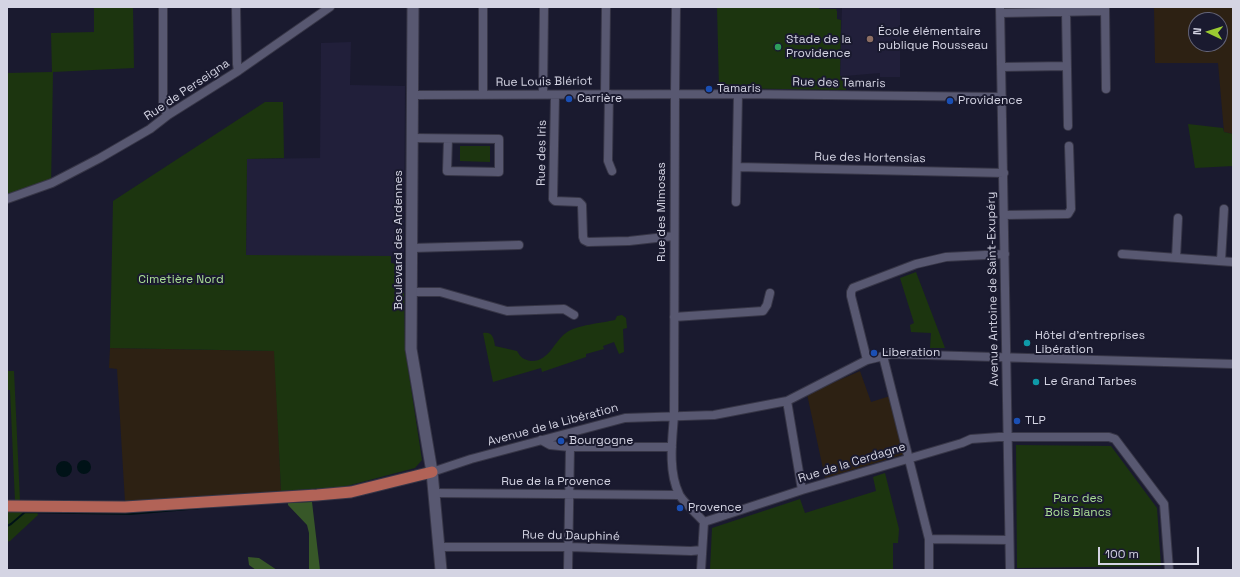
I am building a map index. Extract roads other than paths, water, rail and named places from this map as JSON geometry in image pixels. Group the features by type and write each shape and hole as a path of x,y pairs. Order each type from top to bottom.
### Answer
{"main road":[{"name":"Boulevard des Ardennes","path":"413,7 411,349 432,472 441,570"},
{"path":"7,506 125,507 317,495 350,492 432,472"}],"street":[{"path":"163,7 163,102 164,109 168,115"},
{"path":"236,7 238,71"},
{"name":"Rue de Perseigna","path":"7,199 52,183 100,158 150,129 168,115 238,71 330,7"},
{"path":"483,7 483,95"},
{"path":"543,94 544,7"},
{"path":"606,7 608,161 612,171"},
{"name":"Rue des Mimosas","path":"676,7 674,416 672,447 673,475 679,495"},
{"path":"1000,10 1066,12 1105,9 1106,89"},
{"name":"Avenue Antoine de Saint-Exupéry","path":"1000,10 1010,570"},
{"path":"1066,12 1068,126"},
{"path":"1002,67 1067,66"},
{"name":"Rue Louis Blériot","path":"413,95 675,94"},
{"name":"Rue des Tamaris","path":"675,94 1002,97"},
{"path":"736,202 738,94"},
{"name":"Rue des Iris","path":"555,95 553,199 555,201 578,202 582,205 584,240 588,242 629,241 674,236"},
{"path":"412,138 499,139 499,172 447,171 448,139"},
{"path":"1004,215 1069,213 1069,146"},
{"name":"Rue des Hortensias","path":"737,167 1004,173"},
{"path":"1221,260 1224,209"},
{"path":"1176,258 1178,218"},
{"path":"412,248 520,245"},
{"path":"867,360 851,296 853,288 916,264 946,256 1005,254"},
{"path":"1122,254 1233,262"},
{"path":"412,292 440,292 506,311 564,309 574,315"},
{"path":"674,317 763,311 768,305 770,292"},
{"name":"Avenue de la Libération","path":"432,472 541,440 625,418 714,415 787,401 867,360 892,354 1233,364"},
{"path":"883,356 929,540 929,570"},
{"path":"787,401 802,490"},
{"name":"Rue de la Cerdagne","path":"704,522 802,490 962,443 971,439 1008,437 1113,437 1164,504 1169,570"},
{"path":"541,440 550,445 570,447 672,447"},
{"path":"568,570 570,447"},
{"name":"Rue de la Provence","path":"433,493 679,495"},
{"path":"679,495 704,522 702,570"},
{"path":"929,540 1009,540"},
{"name":"Rue du Dauphiné","path":"439,547 569,548 692,552 702,550"}],"waterway":[{"path":"7,526 25,512 130,514 212,507"}],"place":[{"name":"École élémentaire publique Rousseau","path":"870,39"},
{"name":"Stade de la Providence","path":"778,47"},
{"name":"Tamaris","path":"709,89"},
{"name":"Carrière","path":"569,99"},
{"name":"Providence","path":"950,101"},
{"name":"Hôtel d'entreprises Libération","path":"1027,343"},
{"name":"Liberation","path":"874,353"},
{"name":"Le Grand Tarbes","path":"1036,382"},
{"name":"TLP","path":"1017,421"},
{"name":"Bourgogne","path":"561,441"},
{"name":"Provence","path":"680,508"}],"park label":[{"name":"Cimetière Nord","path":"181,280"},
{"name":"Parc des Bois Blancs","path":"1078,506"}]}
